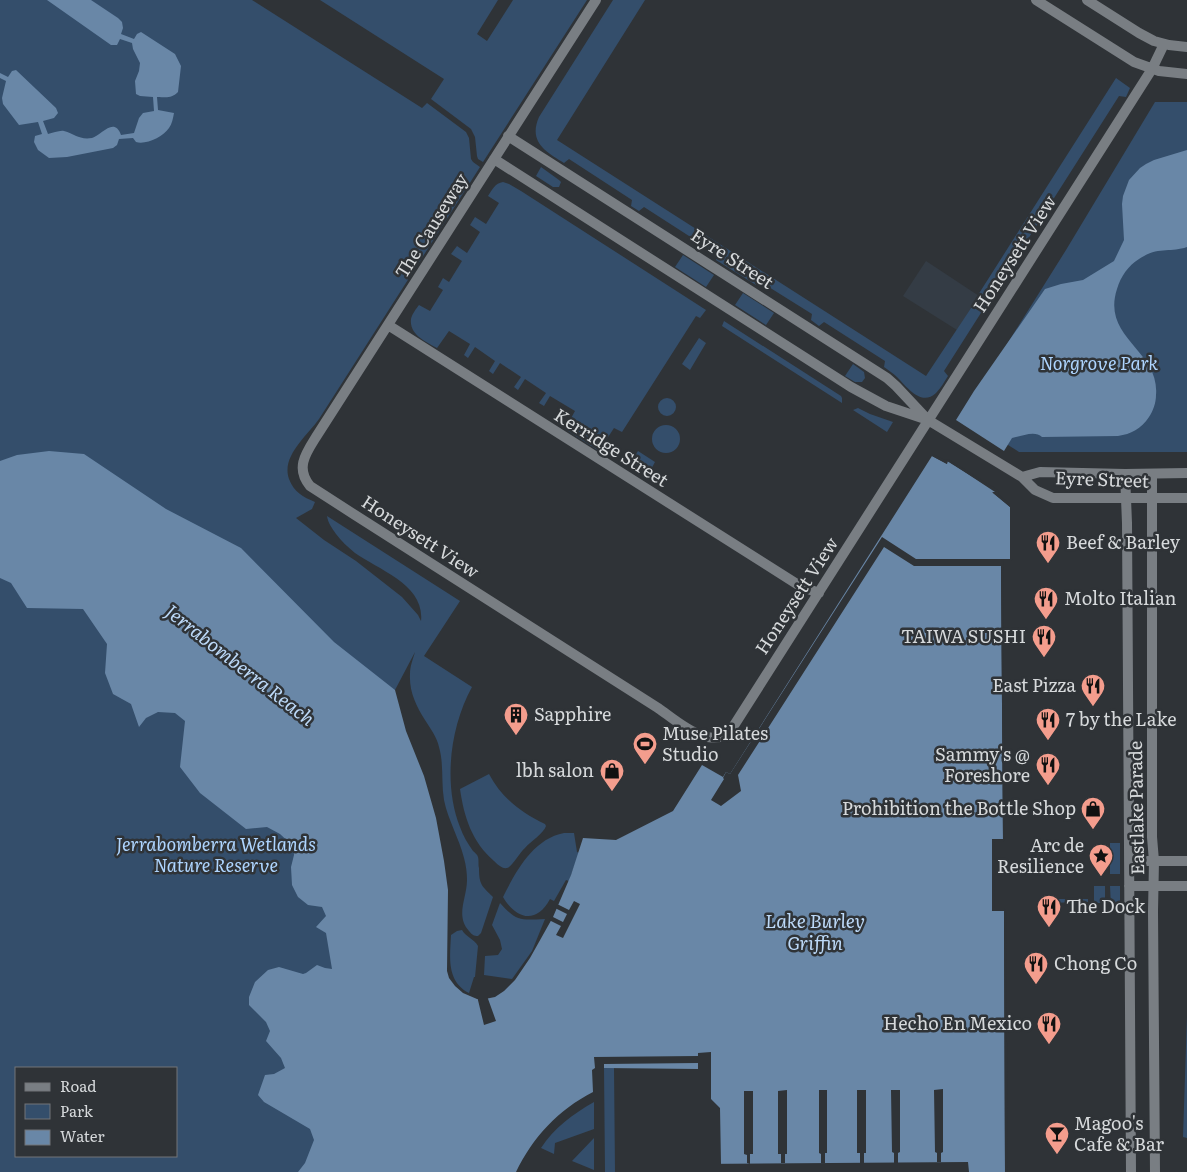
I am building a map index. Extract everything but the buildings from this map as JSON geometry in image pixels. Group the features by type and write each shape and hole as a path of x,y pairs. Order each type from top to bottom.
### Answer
{"street":[{"name":"The Causeway","path":"302,471 304,459 310,447 596,0"},
{"path":"1036,0 1140,65 1165,72 1187,74"},
{"path":"1087,0 1154,41 1187,46"},
{"name":"Honeysett View","path":"302,471 308,483 324,495 690,730 703,736 719,737 726,735 819,593 1152,69 1164,44"},
{"name":"Eyre Street","path":"508,136 887,378 928,420"},
{"name":"Eyre Street","path":"494,159 851,386 886,406 928,420 1022,477 1035,490 1053,498 1187,498"},
{"name":"Kerridge Street","path":"388,325 800,586 819,593"},
{"name":"Eyre Street","path":"1022,477 1040,472 1187,473"},
{"name":"Eastlake Parade","path":"1125,474 1131,1172"},
{"name":"Eastlake Parade","path":"1152,474 1152,837 1154,861 1156,1172"},
{"path":"1129,861 1187,860"},
{"path":"1129,886 1187,886"}],"shaded area":[{"path":"926,261 979,296 957,330 903,296"}],"green space":[{"name":"Jerrabomberra Wetlands Nature Reserve","path":"0,0 252,0 422,108 427,103 466,132 469,138 471,159 480,167 319,419 296,447 287,471 291,484 296,491 315,502 312,509 296,518 402,597 421,621 420,608 416,598 408,588 387,572 355,553 342,542 329,523 327,516 460,601 424,656 472,687 458,720 451,756 451,774 452,793 460,827 467,843 477,854 482,885 493,897 481,933 478,936 470,932 463,919 462,913 467,887 465,861 444,800 441,753 438,743 412,692 410,671 415,652 395,690 394,705 443,975 484,1172 0,1172"},
{"path":"320,0 498,0 477,34 487,41 513,0 587,0 483,162 478,159 475,137 471,129 431,99 444,79"},
{"path":"613,0 645,0 557,140 926,376 979,296 1116,78 1130,88 1126,97 1119,96 944,371 948,376 936,393 925,398 915,394 884,367 885,361 824,322 819,326 811,320 812,314 759,281 756,285 716,260 717,254 644,207 639,211 631,206 632,200 569,159 564,163 551,155 537,140 536,126 539,117"},
{"name":"Norgrove Park","path":"1155,102 1187,102 1187,452 1019,452 962,416 1066,250"},
{"path":"541,167 561,182 559,187 553,187 536,176"},
{"path":"503,182 521,191 706,310 700,318 696,316 622,432 614,428 599,451 565,429 575,411 550,396 544,406 539,403 546,393 525,379 518,390 514,387 521,377 500,363 493,374 489,371 495,361 475,347 468,358 464,355 470,344 449,331 437,348 416,334 411,325 411,319 419,305 430,311 443,290 438,287 443,278 449,282 462,261 451,254 457,246 467,253 480,232 470,225 475,217 486,224 499,203 488,196 496,185"},
{"path":"683,255 714,275 706,287 675,267"},
{"path":"743,293 774,313 766,325 735,305"},
{"path":"724,321 841,396 842,403 722,326"},
{"path":"699,338 706,343 690,370 682,364"},
{"path":"853,364 864,372 865,378 862,382 855,382 845,376"},
{"path":"663,398 671,398 676,403 674,414 663,416 658,411 658,403"},
{"path":"858,408 893,422 887,432 853,410"},
{"path":"666,425 676,429 680,439 676,449 666,453 656,449 652,439 656,429"},
{"path":"638,451 655,462 649,473 631,462"},
{"path":"489,774 499,790 512,804 546,826 543,832 507,868 498,865 480,846 470,828 460,789"},
{"path":"574,833 577,852 579,853 569,881 566,880 554,901 550,899 539,913 532,916 520,914 503,897 508,887 527,857 535,849 553,836"},
{"path":"1110,843 1120,843 1120,874 1110,874"},
{"path":"1094,886 1105,886 1105,903 1094,903"},
{"path":"1110,886 1120,886 1120,906 1111,907"},
{"path":"1041,899 1088,899 1088,902 1041,903"},
{"path":"500,903 511,914 520,919 545,919 532,951 512,979 484,975 485,956 498,955 502,949 500,940 492,925"},
{"path":"462,930 478,946 475,977 469,993 456,982 450,960 451,935"},
{"path":"1187,1016 1187,1138 1183,1137"},
{"path":"604,1068 614,1068 615,1172 605,1172"},
{"path":"594,1102 594,1129 555,1143 554,1154 541,1148 564,1122"},
{"path":"594,1138 594,1170 572,1161"}],"water":[{"path":"47,0 91,0 122,22 121,34 134,39 141,32 175,54 181,66 178,92 171,97 157,97 158,110 174,113 171,125 166,131 159,137 149,141 140,143 136,142 133,138 119,139 117,145 113,148 67,157 49,158 38,150 34,142 35,136 42,134 38,122 19,125 3,104 2,98 6,81 0,78 0,73 8,77 12,71 16,70 56,108 58,113 54,118 43,121 48,134 62,131 80,137 92,138 111,127 115,127 121,135 134,133 139,118 143,113 154,111 153,97 136,94 135,81 140,63 132,43 120,39 117,45 111,45"},
{"path":"1187,150 1187,247 1152,252 1135,262 1128,268 1121,280 1117,289 1114,306 1117,320 1123,332 1149,366 1155,380 1156,395 1154,407 1143,425 1127,434 1118,436 1042,437 1036,434 1024,435 1012,438 1004,451 956,420 1045,289 1083,280 1114,261 1124,240 1122,204 1129,180 1146,164"},
{"name":"Lake Burley Griffin","path":"49,451 84,454 166,509 241,548 334,642 395,690 406,731 424,776 436,818 444,861 448,890 447,971 449,978 455,986 463,993 477,999 495,997 504,991 515,980 530,958 553,917 571,875 583,838 616,840 673,811 702,765 723,777 726,772 730,774 932,456 947,464 947,461 997,492 993,493 1010,507 1010,559 1002,559 1001,565 1003,840 992,840 992,911 1004,911 1005,1172 969,1172 968,1162 698,1164 698,1069 595,1068 592,1070 593,1092 569,1107 548,1126 530,1147 516,1172 298,1172 305,1163 314,1140 310,1129 264,1102 258,1095 265,1075 274,1074 285,1068 281,1058 266,1041 270,1031 266,1022 249,1005 249,997 255,982 268,970 279,967 303,974 317,965 332,969 326,933 316,927 326,916 322,907 308,905 298,897 292,885 293,846 280,834 267,827 246,829 200,793 180,767 185,721 175,713 158,712 146,718 139,727 131,704 113,694 105,673 107,644 83,609 27,608 11,583 0,578 0,461 17,455"}],"pier":[{"path":"933,454 945,460 948,459 998,490 998,494 1010,504 1010,507 992,492 995,492 948,461 947,464 932,456"},
{"path":"882,537 916,559 1013,559 1011,561 1004,561 1003,566 1005,840 1003,842 994,842 995,908 1004,908 1006,911 1008,1172 1005,1172 1004,911 992,911 992,839 1003,839 1001,566 914,566 884,547 738,775 741,791 721,806 711,800 724,779 726,772 730,774"},
{"path":"574,901 580,904 563,938 556,935 561,926 549,920 551,916 563,922 567,914 555,908 557,904 569,910"},
{"path":"477,996 487,996 496,1021 484,1025"},
{"path":"711,1052 711,1099 720,1108 721,1164 698,1164 698,1063 604,1064 604,1068 595,1068 594,1057 698,1056 698,1053"},
{"path":"943,1089 943,1152 941,1153 941,1162 937,1162 937,1153 935,1152 934,1090"},
{"path":"787,1090 787,1154 785,1154 785,1163 781,1163 781,1154 778,1154 778,1091"},
{"path":"819,1090 827,1090 827,1153 825,1153 825,1163 821,1163 821,1154 819,1153"},
{"path":"857,1090 866,1090 866,1153 864,1153 864,1163 860,1163 860,1153 857,1153"},
{"path":"891,1090 900,1090 900,1152 898,1153 898,1163 894,1163 894,1153 892,1152"},
{"path":"744,1091 753,1091 753,1154 750,1154 750,1164 747,1163 747,1155 744,1154"}],"place":[{"name":"Beef & Barley","path":"1048,564"},
{"name":"Molto Italian","path":"1046,620"},
{"name":"TAIWA SUSHI","path":"1044,658"},
{"name":"East Pizza","path":"1093,707"},
{"name":"Sapphire","path":"516,736"},
{"name":"7 by the Lake","path":"1048,741"},
{"name":"Muse Pilates Studio","path":"645,765"},
{"name":"Sammy's @ Foreshore","path":"1048,786"},
{"name":"lbh salon","path":"612,792"},
{"name":"Prohibition the Bottle Shop","path":"1093,830"},
{"name":"Arc de Resilience","path":"1101,877"},
{"name":"The Dock","path":"1049,928"},
{"name":"Chong Co","path":"1036,985"},
{"name":"Hecho En Mexico","path":"1049,1045"},
{"name":"Magoo's Cafe & Bar","path":"1057,1155"}],"water label":[{"name":"Jerrabomberra Reach","path":"240,665"}]}
